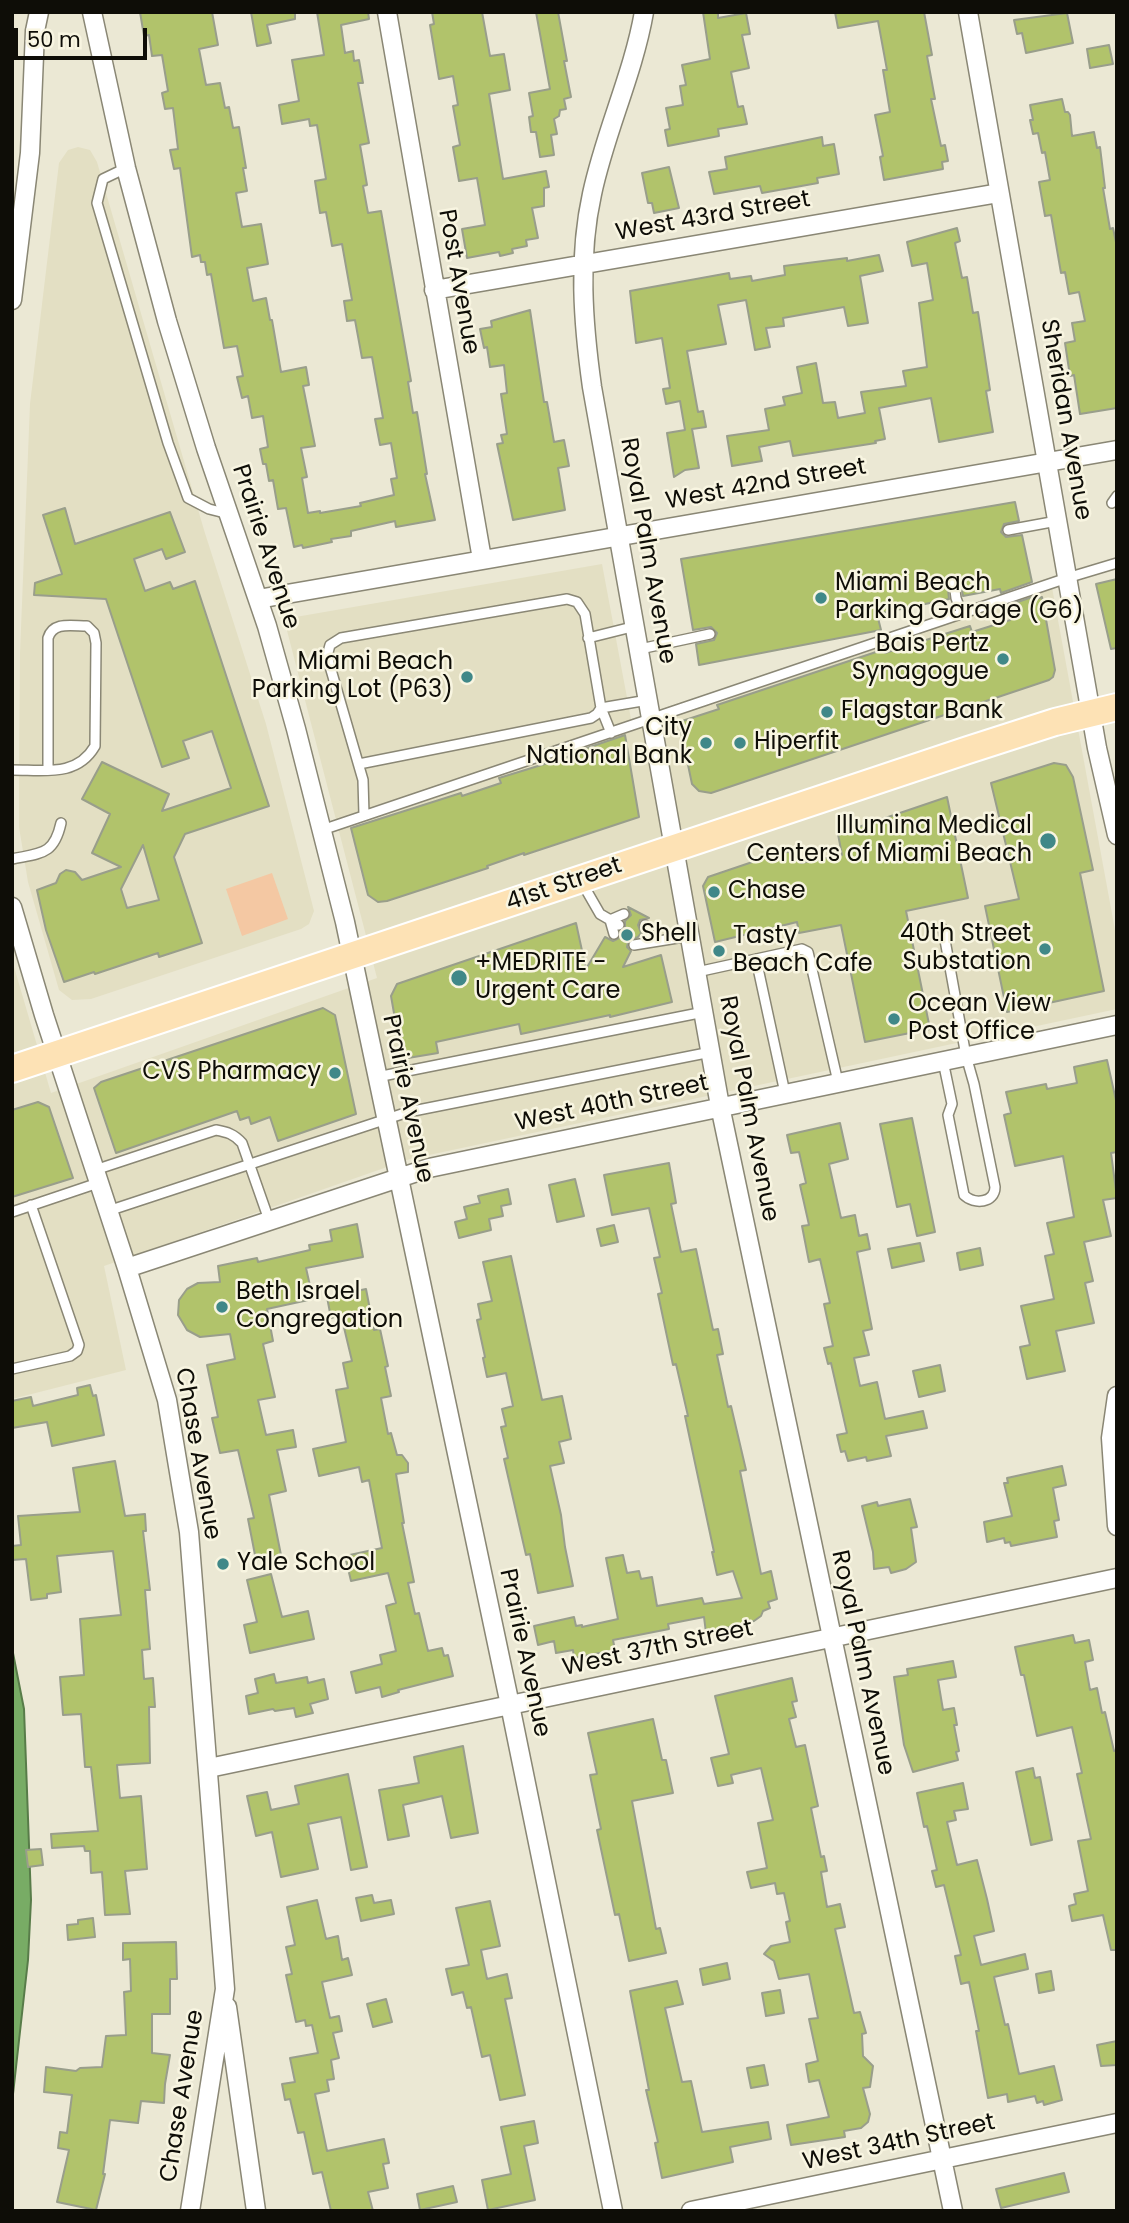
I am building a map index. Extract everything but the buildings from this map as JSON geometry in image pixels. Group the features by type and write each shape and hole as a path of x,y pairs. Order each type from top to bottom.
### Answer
{"main road":[{"name":"41st Street","path":"12,1069 1030,730 1117,707"}],"street":[{"path":"12,300 30,153 35,31 39,12"},
{"name":"Prairie Avenue","path":"92,12 126,168 167,321 258,599 286,694 353,956 613,2211"},
{"name":"Post Avenue","path":"387,12 482,559"},
{"name":"Royal Palm Avenue","path":"643,12 632,62 592,195 584,264 583,309 589,365 720,1106 953,2211"},
{"name":"Sheridan Avenue","path":"968,12 1091,713 1117,835"},
{"name":"West 43rd Street","path":"434,290 999,193"},
{"name":"West 42nd Street","path":"258,599 1117,450"},
{"name":"Chase Avenue","path":"13,916 167,1400 189,1532 225,1989 256,2211"},
{"name":"West 40th Street","path":"127,1268 429,1168 1117,1025"},
{"path":"1117,1396 1111,1438 1117,1526"},
{"name":"West 37th Street","path":"209,1769 1117,1578"},
{"name":"Chase Avenue","path":"190,2211 225,1989"},
{"name":"West 34th Street","path":"691,2211 1117,2123"}],"lane":[{"path":"126,168 103,179 97,202 164,430 188,498 209,509 229,514"},
{"path":"1009,530 1057,522"},
{"path":"322,830 1117,563"},
{"path":"954,583 962,614"},
{"path":"364,816 363,780 327,656 330,645 341,638 567,599 577,602 582,607 601,708 611,733"},
{"path":"12,771 48,770 67,769 78,766 89,757 95,746 96,643 94,633 87,626 56,626 50,631 48,638 48,770"},
{"path":"589,638 636,626"},
{"path":"640,649 710,634"},
{"path":"359,764 591,718 601,708 649,700"},
{"path":"12,859 46,852 57,839 61,823"},
{"path":"580,880 600,914 614,926 624,914"},
{"path":"645,925 652,942"},
{"path":"943,929 966,1056 995,1187 995,1194 991,1198 976,1202 964,1195 948,1115 952,1104 943,1060"},
{"path":"639,936 652,942"},
{"path":"634,946 690,936"},
{"path":"697,972 802,949 808,952 838,1082"},
{"path":"756,959 785,1093"},
{"path":"377,1077 704,1012"},
{"path":"108,1211 408,1112 711,1052"},
{"path":"12,1212 216,1130 236,1136 242,1143 269,1220"},
{"path":"12,1369 70,1356 77,1351 79,1345 32,1205"}],"shaded area":[{"path":"78,147 90,150 97,162 204,530 266,724 314,911 309,924 301,929 91,999 72,1000 59,990 28,882 19,827 19,768 20,653 30,404 59,163 68,150"},
{"path":"602,564 631,719 1051,582 1117,941 1117,1009 410,1159 104,1266 126,1370 12,1399 12,960 51,1093 377,978 284,619"},
{"path":"272,873 288,919 242,936 226,889"},
{"path":"12,1648 24,1709 31,1900 28,1960 12,2103"}],"place":[{"name":"Miami Beach Parking Garage (G6)","path":"821,598"},
{"name":"Bais Pertz Synagogue","path":"1003,659"},
{"name":"Miami Beach Parking Lot (P63)","path":"467,677"},
{"name":"Flagstar Bank","path":"827,712"},
{"name":"City National Bank","path":"706,743"},
{"name":"Hiperfit","path":"740,743"},
{"name":"Illumina Medical Centers of Miami Beach","path":"1048,841"},
{"name":"Chase","path":"714,892"},
{"name":"Shell","path":"627,935"},
{"name":"40th Street Substation","path":"1045,949"},
{"name":"Tasty Beach Cafe","path":"719,951"},
{"name":"+MEDRITE - Urgent Care","path":"459,978"},
{"name":"Ocean View Post Office","path":"894,1019"},
{"name":"CVS Pharmacy","path":"335,1073"},
{"name":"Beth Israel Congregation","path":"222,1307"},
{"name":"Yale School","path":"223,1564"}]}
